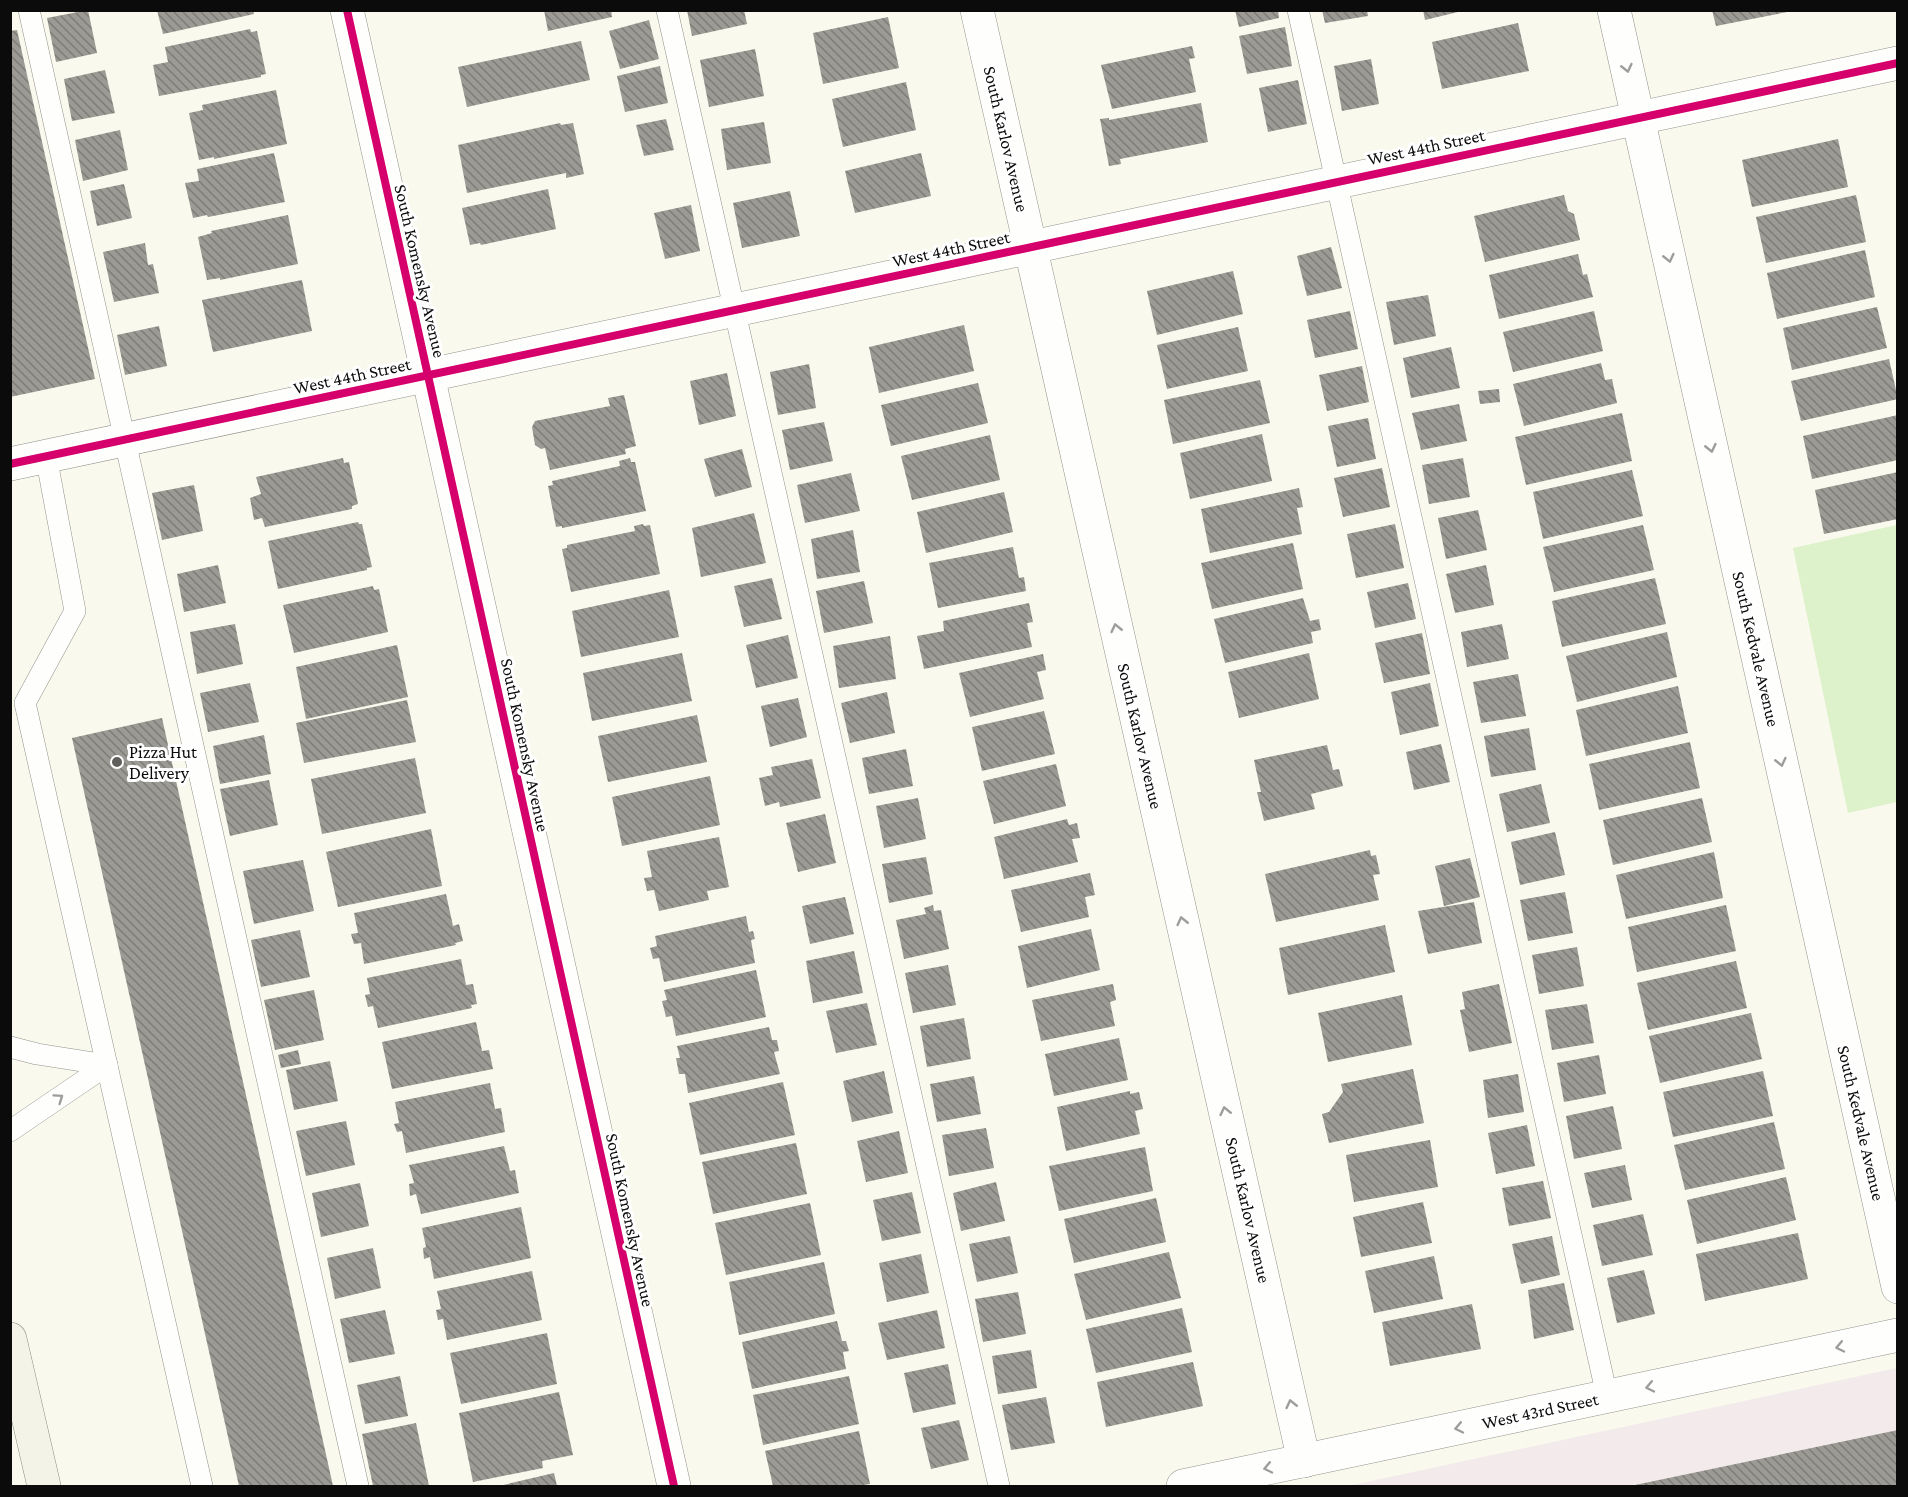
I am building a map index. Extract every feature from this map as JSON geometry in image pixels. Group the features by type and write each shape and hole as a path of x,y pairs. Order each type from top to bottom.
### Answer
{"main road":[{"path":"10,1340 44,1486"}],"street":[{"name":"South Komensky Avenue","path":"347,10 674,1486"},
{"name":"South Karlov Avenue","path":"977,10 1304,1461"},
{"name":"South Kedvale Avenue","path":"1614,10 1898,1287"},
{"name":"West 44th Street","path":"10,464 1898,63"},
{"name":"West 43rd Street","path":"1183,1486 1898,1335"}],"lane":[{"path":"29,10 358,1486"},
{"path":"667,10 999,1486"},
{"path":"1298,10 1607,1396"},
{"path":"46,456 75,611 25,703 202,1486"},
{"path":"10,1047 37,1054 106,1065"},
{"path":"10,1131 106,1065"}],"shaded area":[{"path":"1897,1368 1897,1486 1348,1486"}],"green space":[{"path":"1897,525 1897,802 1848,813 1793,548"}],"building":[{"path":"88,10 97,53 56,62 47,18"},
{"path":"157,10 253,10 254,14 163,34"},
{"path":"544,10 611,10 612,17 548,31"},
{"path":"687,10 744,10 747,24 692,36"},
{"path":"1235,10 1278,10 1279,18 1239,27"},
{"path":"1322,10 1367,10 1368,16 1325,23"},
{"path":"1423,10 1462,10 1462,11 1425,20"},
{"path":"1712,10 1786,10 1787,12 1716,26"},
{"path":"888,17 899,68 823,84 813,33"},
{"path":"649,20 659,59 620,69 609,31"},
{"path":"1518,23 1529,71 1442,89 1432,42"},
{"path":"1285,27 1292,66 1247,74 1239,36"},
{"path":"250,29 251,32 257,31 266,74 261,77 159,96 153,65 168,62 165,47"},
{"path":"17,30 95,379 10,397 10,31"},
{"path":"581,41 590,80 467,107 458,67"},
{"path":"1192,46 1195,58 1189,59 1196,92 1112,109 1101,65"},
{"path":"755,49 764,96 709,107 700,60"},
{"path":"1371,59 1379,104 1342,111 1334,66"},
{"path":"660,66 668,103 625,112 617,76"},
{"path":"105,70 115,113 72,121 64,79"},
{"path":"1298,80 1307,124 1268,132 1259,88"},
{"path":"906,82 916,130 843,147 832,99"},
{"path":"276,90 287,144 199,160 189,113 203,110 202,105"},
{"path":"1201,103 1208,142 1120,159 1121,164 1109,166 1100,119 1109,118 1109,120"},
{"path":"666,119 674,150 644,156 636,125"},
{"path":"764,122 771,163 727,170 721,129"},
{"path":"560,123 561,125 573,123 584,174 566,178 566,173 467,193 458,145"},
{"path":"120,130 128,170 83,181 75,140"},
{"path":"1838,139 1848,187 1752,207 1742,160"},
{"path":"274,153 285,202 193,218 185,183 199,181 197,169"},
{"path":"921,153 931,196 855,213 845,171"},
{"path":"124,184 132,218 97,226 90,191"},
{"path":"548,189 556,229 481,245 480,243 470,245 462,208"},
{"path":"790,191 800,236 742,248 733,203"},
{"path":"1564,195 1568,211 1574,214 1580,240 1485,262 1474,216"},
{"path":"1856,195 1866,242 1766,263 1756,217"},
{"path":"691,205 700,251 665,259 654,213"},
{"path":"288,215 298,264 220,280 220,278 207,280 198,237 212,233 211,231"},
{"path":"145,243 148,265 153,264 159,293 114,302 103,252"},
{"path":"1331,247 1342,288 1307,296 1297,256"},
{"path":"1865,250 1875,297 1777,319 1767,273"},
{"path":"1578,254 1583,275 1587,274 1593,297 1499,319 1489,275"},
{"path":"1233,271 1243,314 1157,335 1147,291"},
{"path":"302,280 312,331 213,352 202,300"},
{"path":"1428,295 1436,336 1394,345 1386,302"},
{"path":"1877,307 1887,348 1792,370 1783,328"},
{"path":"1350,311 1358,349 1315,358 1307,320"},
{"path":"1594,311 1603,351 1513,372 1503,332"},
{"path":"964,325 974,371 879,393 869,347"},
{"path":"159,326 167,366 125,375 117,335"},
{"path":"1238,327 1248,371 1167,389 1157,345"},
{"path":"1451,347 1460,388 1411,398 1403,358"},
{"path":"1889,359 1898,399 1801,421 1791,381"},
{"path":"1601,363 1605,380 1612,379 1617,403 1524,426 1513,384"},
{"path":"809,364 816,408 778,415 770,372"},
{"path":"1362,366 1369,402 1327,411 1319,375"},
{"path":"727,373 736,416 699,425 690,381"},
{"path":"1260,380 1270,423 1173,444 1164,400"},
{"path":"978,383 988,423 891,446 881,405"},
{"path":"1499,389 1500,402 1480,404 1478,391"},
{"path":"624,395 636,446 625,449 626,454 550,470 545,448 541,449 535,445 532,427 535,421 610,406 608,398"},
{"path":"1459,404 1467,441 1421,450 1412,413"},
{"path":"1622,413 1632,461 1526,485 1515,437"},
{"path":"1898,415 1898,460 1812,479 1803,436"},
{"path":"1368,418 1376,459 1337,467 1328,426"},
{"path":"824,422 833,461 790,470 782,430"},
{"path":"1262,434 1272,481 1190,499 1180,453"},
{"path":"990,435 1000,480 912,500 901,456"},
{"path":"742,449 752,487 715,497 704,459"},
{"path":"343,458 344,463 349,462 358,504 352,506 352,509 265,527 262,518 254,520 250,498 261,494 256,477"},
{"path":"630,458 631,462 635,462 646,511 562,528 562,526 556,527 548,486 553,485 552,481 620,466 619,461"},
{"path":"1463,458 1470,497 1429,504 1422,465"},
{"path":"1382,468 1390,507 1343,517 1334,478"},
{"path":"1632,470 1643,516 1543,539 1533,492"},
{"path":"1898,472 1898,519 1824,534 1815,490"},
{"path":"851,473 860,511 805,523 797,485"},
{"path":"194,485 203,531 162,540 152,493"},
{"path":"1299,488 1303,507 1297,508 1302,534 1210,553 1201,509"},
{"path":"1004,492 1013,532 926,553 917,512"},
{"path":"1478,510 1487,550 1446,559 1438,518"},
{"path":"754,513 766,563 701,577 692,528"},
{"path":"358,522 362,524 372,567 278,589 268,541"},
{"path":"643,524 644,526 650,525 660,574 571,592 562,549 567,548 567,545 635,531 634,526"},
{"path":"1395,524 1404,568 1356,578 1347,534"},
{"path":"1643,525 1654,570 1554,592 1543,547"},
{"path":"853,530 860,572 817,579 811,539"},
{"path":"1293,543 1303,589 1212,609 1201,563"},
{"path":"1013,547 1019,578 1024,577 1026,591 938,608 929,563"},
{"path":"218,565 226,603 184,612 177,574"},
{"path":"1486,565 1494,605 1455,613 1446,574"},
{"path":"772,578 782,619 744,627 734,586"},
{"path":"1655,578 1666,624 1562,647 1552,601"},
{"path":"864,581 873,623 824,633 816,591"},
{"path":"1408,583 1416,619 1375,628 1367,592"},
{"path":"373,586 374,590 379,589 388,632 294,653 283,605"},
{"path":"669,590 679,637 581,657 572,611"},
{"path":"1303,598 1310,621 1319,619 1321,630 1311,632 1313,643 1225,663 1214,619"},
{"path":"1029,603 1033,622 1027,623 1032,647 924,669 917,636 944,631 943,621"},
{"path":"235,624 243,664 197,674 190,632"},
{"path":"1502,624 1509,659 1467,667 1461,632"},
{"path":"1667,632 1677,677 1577,702 1566,656"},
{"path":"1422,633 1430,674 1384,683 1375,643"},
{"path":"788,635 798,678 756,688 746,645"},
{"path":"890,636 896,679 839,688 833,646"},
{"path":"397,645 408,697 306,719 296,667"},
{"path":"682,653 692,701 592,721 583,673"},
{"path":"1309,653 1319,699 1239,718 1228,672"},
{"path":"1043,654 1046,670 1037,672 1044,699 970,717 959,673"},
{"path":"1518,674 1526,716 1481,723 1473,682"},
{"path":"250,683 259,722 208,732 200,693"},
{"path":"1430,683 1439,726 1400,735 1391,692"},
{"path":"1678,686 1688,733 1586,756 1576,710"},
{"path":"887,692 895,733 850,743 841,703"},
{"path":"798,698 807,737 770,747 761,706"},
{"path":"407,700 416,742 304,763 296,723"},
{"path":"1044,711 1055,754 982,771 972,727"},
{"path":"697,715 707,762 608,782 598,736"},
{"path":"162,718 333,1486 239,1486 72,738"},
{"path":"1529,728 1536,770 1491,777 1484,736"},
{"path":"264,735 271,774 220,784 213,746"},
{"path":"1690,742 1700,788 1599,810 1589,764"},
{"path":"1441,744 1450,782 1414,790 1406,752"},
{"path":"1327,745 1333,770 1339,769 1343,786 1311,794 1315,809 1264,821 1257,792 1261,792 1254,760"},
{"path":"906,749 913,786 869,794 862,758"},
{"path":"415,758 426,813 322,834 311,779"},
{"path":"812,759 821,798 780,807 779,802 765,806 759,778 773,775 771,767"},
{"path":"1056,764 1066,806 994,824 983,781"},
{"path":"710,776 720,825 622,846 612,797"},
{"path":"269,780 278,825 230,836 220,789"},
{"path":"1541,784 1550,823 1507,832 1499,794"},
{"path":"918,798 926,839 884,848 876,806"},
{"path":"1702,798 1712,842 1613,865 1603,820"},
{"path":"825,814 836,863 798,872 786,823"},
{"path":"1067,819 1069,825 1077,823 1080,838 1072,839 1078,862 1004,879 994,837"},
{"path":"431,829 442,886 338,907 326,852"},
{"path":"1555,832 1565,875 1520,885 1511,842"},
{"path":"719,837 729,887 707,891 709,900 659,911 654,890 647,891 644,878 652,877 647,851"},
{"path":"1370,850 1371,856 1376,855 1380,874 1373,875 1379,900 1276,922 1265,874"},
{"path":"1714,852 1723,898 1626,919 1616,875"},
{"path":"926,857 933,894 889,903 882,864"},
{"path":"1470,858 1480,897 1444,906 1435,866"},
{"path":"303,860 314,911 254,924 243,871"},
{"path":"1090,873 1095,895 1085,897 1089,917 1021,932 1011,890"},
{"path":"1565,892 1573,933 1528,941 1520,900"},
{"path":"446,894 453,926 459,924 463,941 455,943 456,945 364,964 361,943 354,944 351,934 358,933 354,913"},
{"path":"845,897 854,934 810,944 802,906"},
{"path":"1474,902 1482,943 1428,954 1418,911"},
{"path":"933,905 934,911 941,910 949,949 904,959 896,920 926,914 924,908"},
{"path":"1726,905 1736,951 1637,972 1628,927"},
{"path":"746,916 749,932 753,931 755,939 751,940 755,963 664,982 659,958 653,959 650,948 657,946 655,936"},
{"path":"1385,925 1395,972 1288,995 1279,948"},
{"path":"1091,929 1100,970 1027,988 1018,946"},
{"path":"300,930 310,977 261,987 251,940"},
{"path":"1577,947 1584,986 1539,994 1532,955"},
{"path":"854,951 863,993 813,1003 806,961"},
{"path":"461,959 466,985 473,984 477,1004 471,1005 472,1008 378,1028 373,1006 368,1007 365,995 370,994 367,978"},
{"path":"1736,961 1747,1008 1648,1030 1637,983"},
{"path":"948,965 956,1005 913,1013 905,973"},
{"path":"756,970 766,1017 676,1036 672,1016 666,1017 662,1001 667,1000 664,990"},
{"path":"1113,984 1116,1000 1110,1002 1115,1026 1041,1041 1032,1000"},
{"path":"1499,984 1512,1043 1469,1052 1460,1010 1465,1009 1462,992"},
{"path":"314,990 324,1040 275,1050 264,1000"},
{"path":"1402,995 1412,1045 1328,1062 1318,1013"},
{"path":"867,1003 877,1045 836,1053 826,1011"},
{"path":"1587,1004 1594,1043 1552,1050 1545,1010"},
{"path":"1751,1013 1762,1059 1660,1083 1649,1036"},
{"path":"964,1018 971,1059 927,1067 920,1026"},
{"path":"476,1022 482,1051 489,1050 493,1069 392,1089 382,1042"},
{"path":"769,1027 772,1040 777,1040 779,1051 774,1052 780,1074 688,1093 685,1074 679,1074 676,1058 680,1058 677,1046"},
{"path":"1119,1038 1128,1080 1054,1096 1045,1054"},
{"path":"298,1050 301,1064 281,1068 278,1055"},
{"path":"1599,1055 1606,1094 1564,1102 1557,1063"},
{"path":"330,1061 338,1101 294,1110 286,1070"},
{"path":"1413,1069 1424,1123 1329,1143 1322,1114 1329,1112 1343,1092 1341,1084"},
{"path":"884,1071 893,1113 852,1122 843,1081"},
{"path":"1763,1071 1773,1116 1673,1137 1663,1092"},
{"path":"1518,1074 1524,1112 1488,1118 1483,1080"},
{"path":"974,1076 981,1114 937,1122 930,1084"},
{"path":"783,1082 795,1135 700,1155 689,1103"},
{"path":"490,1083 495,1109 501,1108 505,1132 406,1153 402,1131 397,1132 394,1124 399,1123 395,1102"},
{"path":"1130,1091 1130,1094 1139,1092 1143,1109 1135,1111 1140,1134 1066,1151 1057,1107"},
{"path":"1613,1106 1622,1149 1574,1159 1566,1116"},
{"path":"346,1121 355,1165 306,1176 296,1131"},
{"path":"1774,1122 1785,1169 1685,1190 1674,1145"},
{"path":"1527,1125 1535,1166 1496,1174 1488,1133"},
{"path":"986,1128 994,1168 949,1176 942,1135"},
{"path":"899,1131 908,1173 866,1182 857,1141"},
{"path":"1430,1140 1438,1187 1354,1202 1346,1155"},
{"path":"796,1143 807,1194 713,1214 702,1162"},
{"path":"504,1146 510,1171 515,1170 519,1193 421,1214 416,1194 410,1196 409,1184 414,1183 409,1165"},
{"path":"1145,1147 1153,1191 1059,1211 1049,1166"},
{"path":"1625,1165 1632,1200 1592,1208 1584,1173"},
{"path":"1786,1177 1796,1220 1697,1244 1687,1200"},
{"path":"1543,1181 1551,1218 1509,1226 1502,1188"},
{"path":"996,1182 1005,1221 961,1231 953,1193"},
{"path":"360,1183 369,1226 321,1237 312,1193"},
{"path":"912,1192 921,1233 882,1241 873,1200"},
{"path":"1156,1198 1166,1242 1074,1263 1064,1219"},
{"path":"1423,1202 1432,1243 1361,1257 1353,1217"},
{"path":"810,1203 821,1255 726,1275 715,1223"},
{"path":"521,1207 531,1258 434,1279 430,1257 424,1259 423,1248 426,1247 422,1228"},
{"path":"1643,1214 1653,1255 1602,1266 1593,1225"},
{"path":"1798,1233 1808,1279 1705,1301 1696,1254"},
{"path":"1010,1236 1018,1273 977,1282 969,1244"},
{"path":"1552,1236 1560,1275 1521,1284 1512,1244"},
{"path":"373,1248 381,1288 335,1299 327,1258"},
{"path":"1169,1252 1181,1298 1086,1320 1074,1274"},
{"path":"921,1254 929,1293 887,1302 879,1263"},
{"path":"1434,1256 1443,1299 1374,1313 1365,1271"},
{"path":"824,1262 835,1314 739,1335 729,1282"},
{"path":"1644,1270 1655,1314 1617,1323 1607,1278"},
{"path":"532,1271 542,1320 447,1340 443,1319 438,1320 436,1310 441,1309 437,1291"},
{"path":"1564,1283 1574,1330 1534,1339 1528,1290"},
{"path":"1018,1292 1026,1334 983,1342 975,1299"},
{"path":"1472,1304 1481,1349 1390,1366 1382,1322"},
{"path":"1182,1308 1192,1352 1096,1373 1086,1329"},
{"path":"385,1310 395,1354 349,1363 340,1319"},
{"path":"937,1310 945,1348 887,1360 878,1323"},
{"path":"837,1321 842,1341 846,1341 849,1351 843,1352 846,1369 752,1389 742,1342"},
{"path":"547,1333 557,1384 461,1404 450,1353"},
{"path":"1031,1350 1037,1388 998,1394 992,1356"},
{"path":"1193,1362 1203,1406 1106,1427 1097,1382"},
{"path":"948,1364 956,1404 913,1413 904,1373"},
{"path":"400,1376 408,1416 365,1424 357,1385"},
{"path":"849,1376 859,1424 763,1445 753,1395"},
{"path":"559,1392 573,1455 542,1461 543,1468 473,1482 459,1413"},
{"path":"1046,1397 1055,1443 1011,1450 1002,1405"},
{"path":"959,1420 969,1460 931,1469 921,1428"},
{"path":"416,1423 429,1486 373,1486 362,1434"},
{"path":"1898,1430 1898,1486 1635,1486 1635,1485"},
{"path":"859,1431 870,1484 773,1486 765,1451"},
{"path":"554,1473 557,1486 499,1486"}],"cycle path":[{"path":"347,10 674,1486"},
{"path":"10,464 1898,63"}],"place":[{"name":"Pizza Hut Delivery","path":"117,762"}]}
